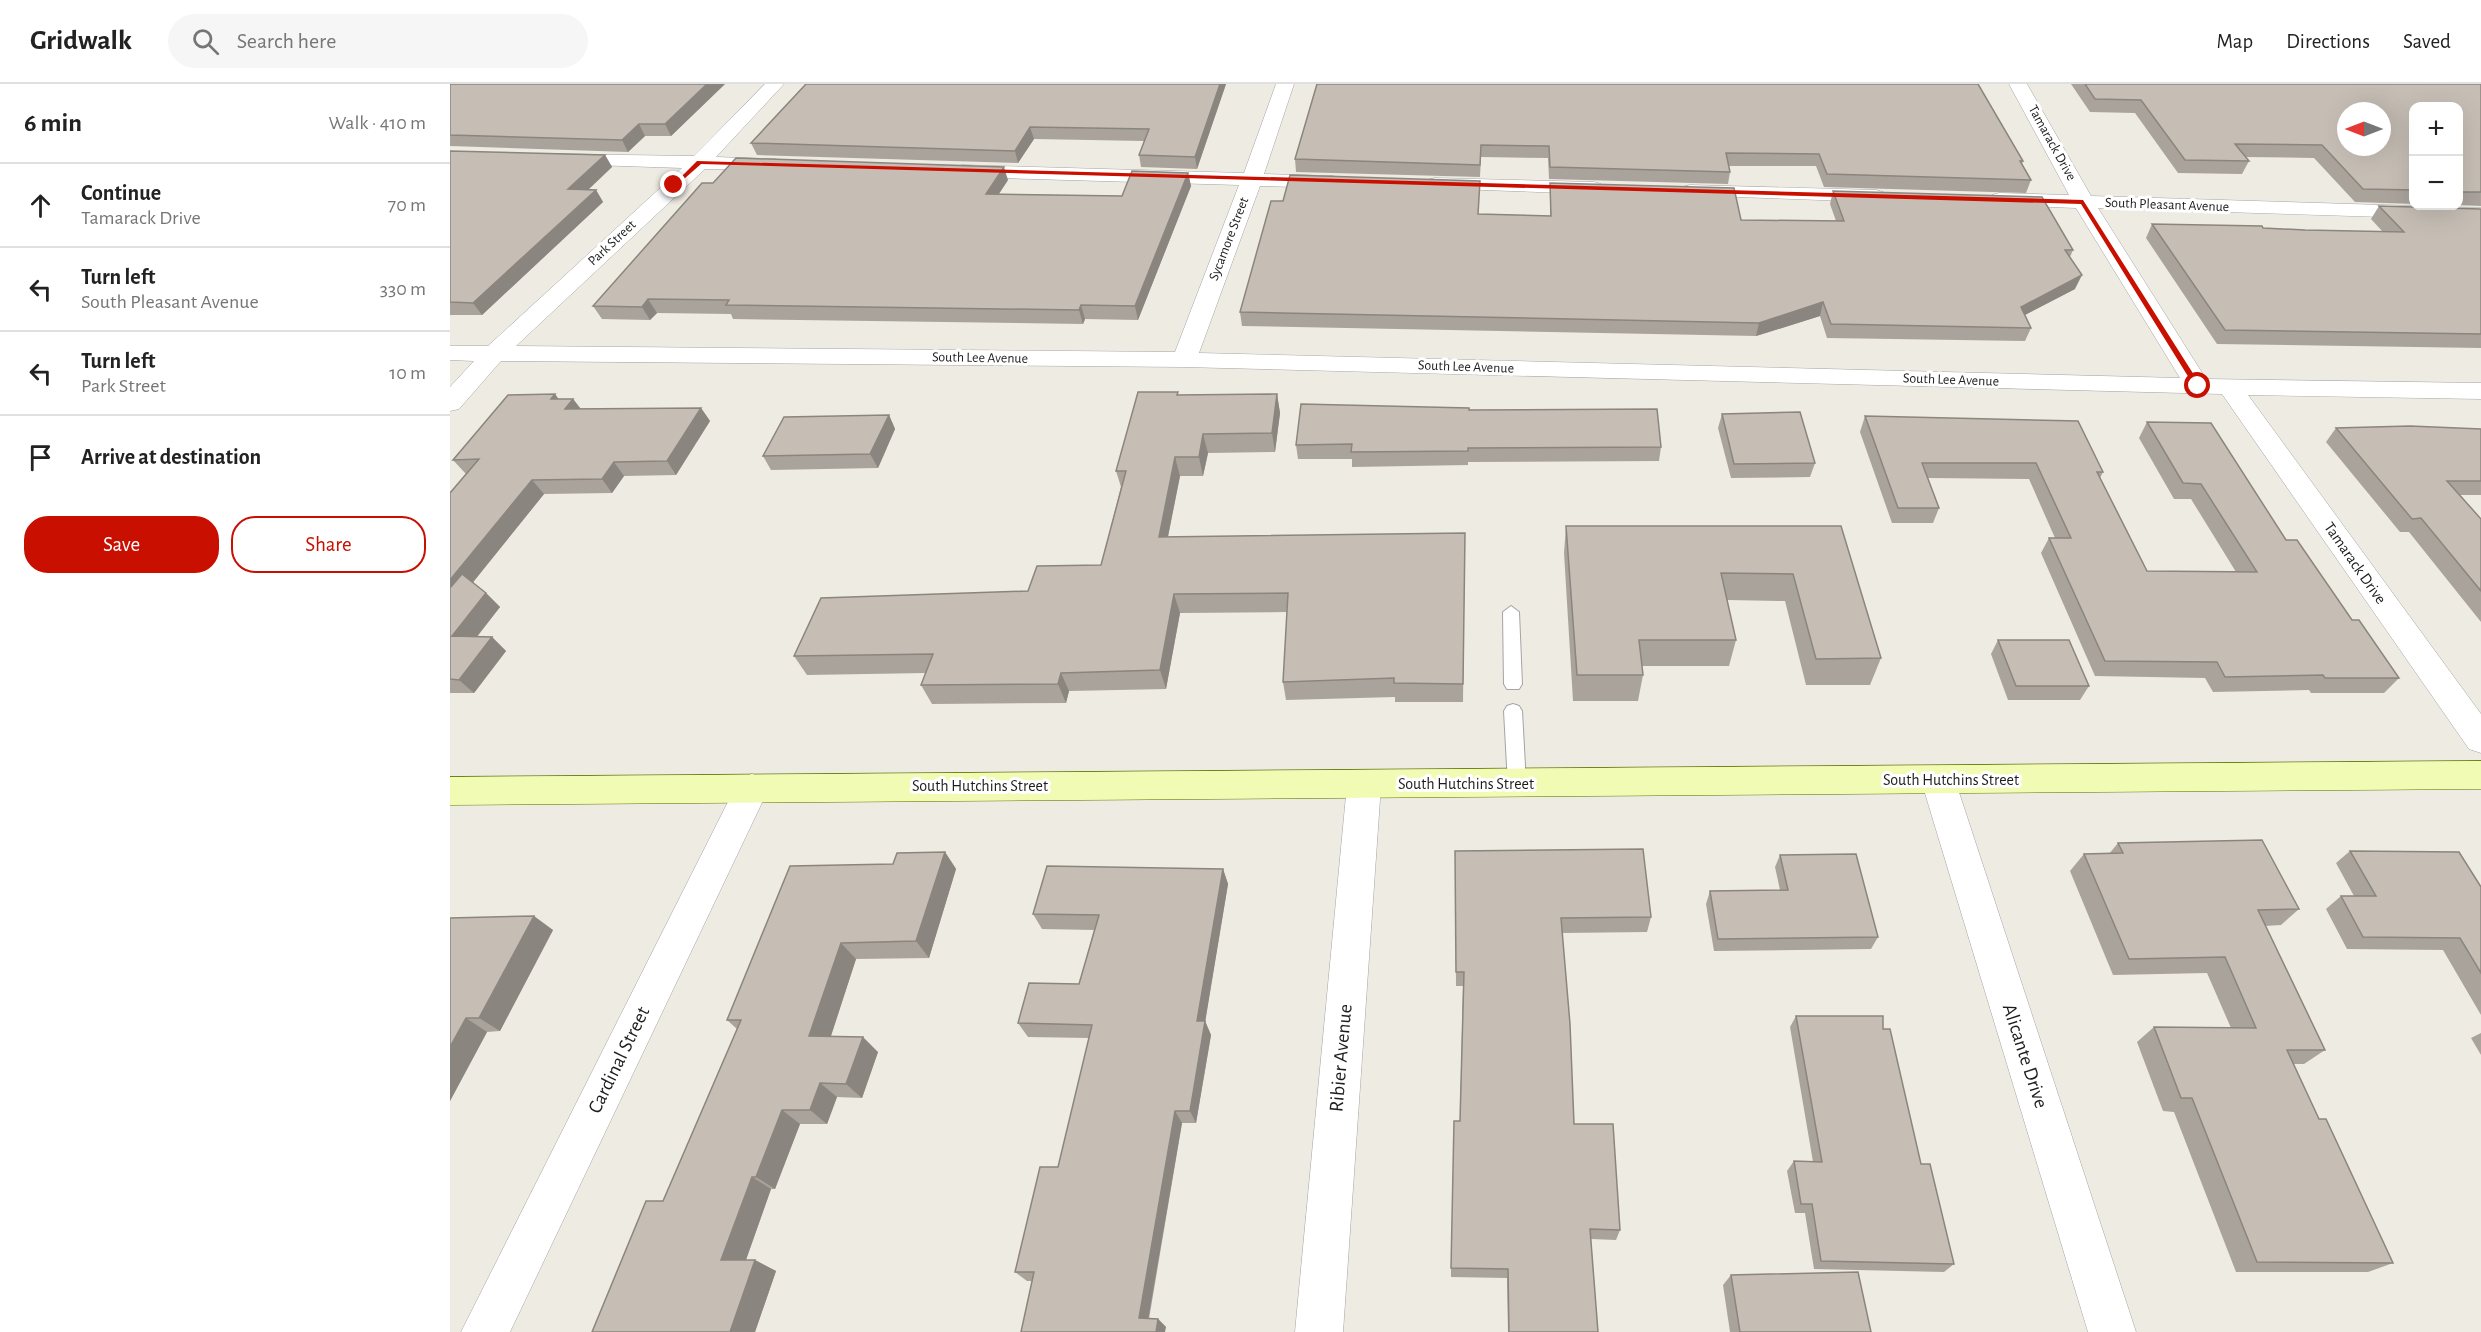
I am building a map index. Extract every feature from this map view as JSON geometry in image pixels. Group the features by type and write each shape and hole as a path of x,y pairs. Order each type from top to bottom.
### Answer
{"main road":[{"name":"South Hutchins Street","path":"450,791 2481,775"}],"street":[{"name":"Park Street","path":"450,403 494,354 699,163 776,84"},
{"name":"Sycamore Street","path":"1184,360 1252,180 1285,84"},
{"name":"Tamarack Drive","path":"2018,84 2072,177 2083,202 2198,386"},
{"path":"545,157 793,165"},
{"path":"946,170 1358,182"},
{"path":"1417,184 1618,189"},
{"path":"1665,190 1902,196"},
{"name":"South Pleasant Avenue","path":"1982,199 2481,214"},
{"name":"South Lee Avenue","path":"450,353 1184,360 2481,391"},
{"name":"Tamarack Drive","path":"2229,386 2481,740"},
{"name":"Alicante Drive","path":"1938,780 2112,1332"},
{"name":"Ribier Avenue","path":"1319,1332 1364,785"},
{"name":"Cardinal Street","path":"485,1332 752,788"}],"lane":[{"path":"1511,612 1513,684"},
{"path":"1513,711 1517,784"}],"building":[{"path":"450,84 707,84 665,124 639,124 622,140 450,135"},
{"path":"806,84 1220,84 1195,157 1139,155 1149,129 1030,127 1015,151 751,143"},
{"path":"1317,84 1978,84 2023,161 2020,161 2031,180 1827,174 1819,154 1726,153 1730,172 1550,167 1549,146 1481,145 1480,165 1295,159"},
{"path":"2085,84 2481,84 2481,192 2463,192 2463,102 2409,102 2409,190 2363,189 2322,145 2235,144 2249,161 2185,160 2141,100 2095,99"},
{"path":"450,151 605,155 568,189 596,190 473,303 450,302"},
{"path":"736,158 1004,167 986,194 1122,196 1132,171 1188,173 1135,306 1081,305 1079,310 726,305 729,300 648,299 642,307 593,306 702,183 713,183"},
{"path":"1290,175 1480,181 1478,214 1551,216 1550,183 1734,188 1741,220 1844,221 1833,191 2042,197 2073,250 2065,250 2082,275 2021,307 2031,328 1831,324 1823,302 1759,323 1240,312 1271,201 1283,201"},
{"path":"2379,206 2409,207 2409,210 2481,209 2481,334 2225,330 2152,224 2262,226 2263,228 2305,230 2404,232"},
{"path":"1138,392 1178,392 1177,395 1277,394 1272,433 1203,434 1199,457 1175,457 1159,537 1465,533 1463,684 1394,683 1394,678 1283,682 1288,593 1174,594 1160,670 1061,673 1058,684 921,685 933,654 794,656 821,598 1028,591 1037,566 1101,565 1126,471 1116,471"},
{"path":"555,394 551,399 573,399 565,409 701,408 667,461 614,462 602,479 532,480 450,580 450,493 479,459 453,460 508,395"},
{"path":"1301,404 1469,408 1469,410 1657,409 1661,447 1468,448 1468,451 1351,452 1352,444 1296,445"},
{"path":"1800,412 1815,463 1734,464 1722,414"},
{"path":"889,415 870,454 763,456 784,417"},
{"path":"1865,416 2078,421 2103,472 2097,472 2147,571 2257,572 2201,484 2183,483 2147,422 2211,423 2286,540 2297,540 2352,620 2359,620 2399,678 2325,678 2323,675 2225,677 2217,662 2105,661 2049,538 2071,538 2036,463 1922,463 1939,508 1898,508"},
{"path":"2410,426 2481,429 2481,481 2447,481 2481,519 2481,591 2421,518 2412,519 2336,428"},
{"path":"1566,526 1841,526 1881,658 1816,659 1793,574 1721,573 1736,640 1639,640 1643,675 1577,675"},
{"path":"462,574 486,593 452,636 492,637 459,680 450,679 450,588"},
{"path":"1998,640 2069,640 2089,686 2016,686"},
{"path":"2262,840 2299,909 2258,910 2325,1050 2287,1050 2319,1119 2326,1119 2393,1263 2257,1262 2192,1098 2181,1098 2154,1027 2256,1028 2225,957 2129,959 2084,854 2123,853 2118,843"},
{"path":"1643,849 1651,917 1561,918 1570,1024 1574,1124 1613,1124 1620,1230 1590,1229 1598,1332 1509,1332 1508,1269 1451,1268 1454,1121 1460,1121 1464,972 1456,972 1455,851"},
{"path":"2350,851 2459,852 2481,887 2481,973 2460,938 2363,937 2341,896 2376,896"},
{"path":"945,852 916,941 841,943 809,1036 863,1037 846,1084 820,1083 810,1110 782,1110 756,1177 752,1177 721,1260 755,1260 730,1332 592,1332 646,1201 663,1201 741,1020 727,1020 790,866 893,864 897,853"},
{"path":"1856,854 1878,937 1718,939 1710,891 1788,890 1780,855"},
{"path":"1047,866 1223,869 1197,1021 1205,1021 1190,1111 1175,1111 1139,1318 1158,1319 1156,1332 1021,1332 1034,1272 1015,1272 1040,1167 1058,1167 1092,1025 1018,1023 1029,983 1079,984 1099,915 1033,914"},
{"path":"534,916 479,1018 466,1018 450,1047 450,918"},
{"path":"1796,1016 1883,1016 1883,1029 1890,1029 1921,1164 1930,1164 1954,1264 1821,1261 1812,1204 1801,1204 1794,1161 1822,1162"},
{"path":"1858,1272 1871,1332 1740,1332 1731,1275"}],"route":[{"path":"674,185 699,163 2083,202 2198,386"}]}
